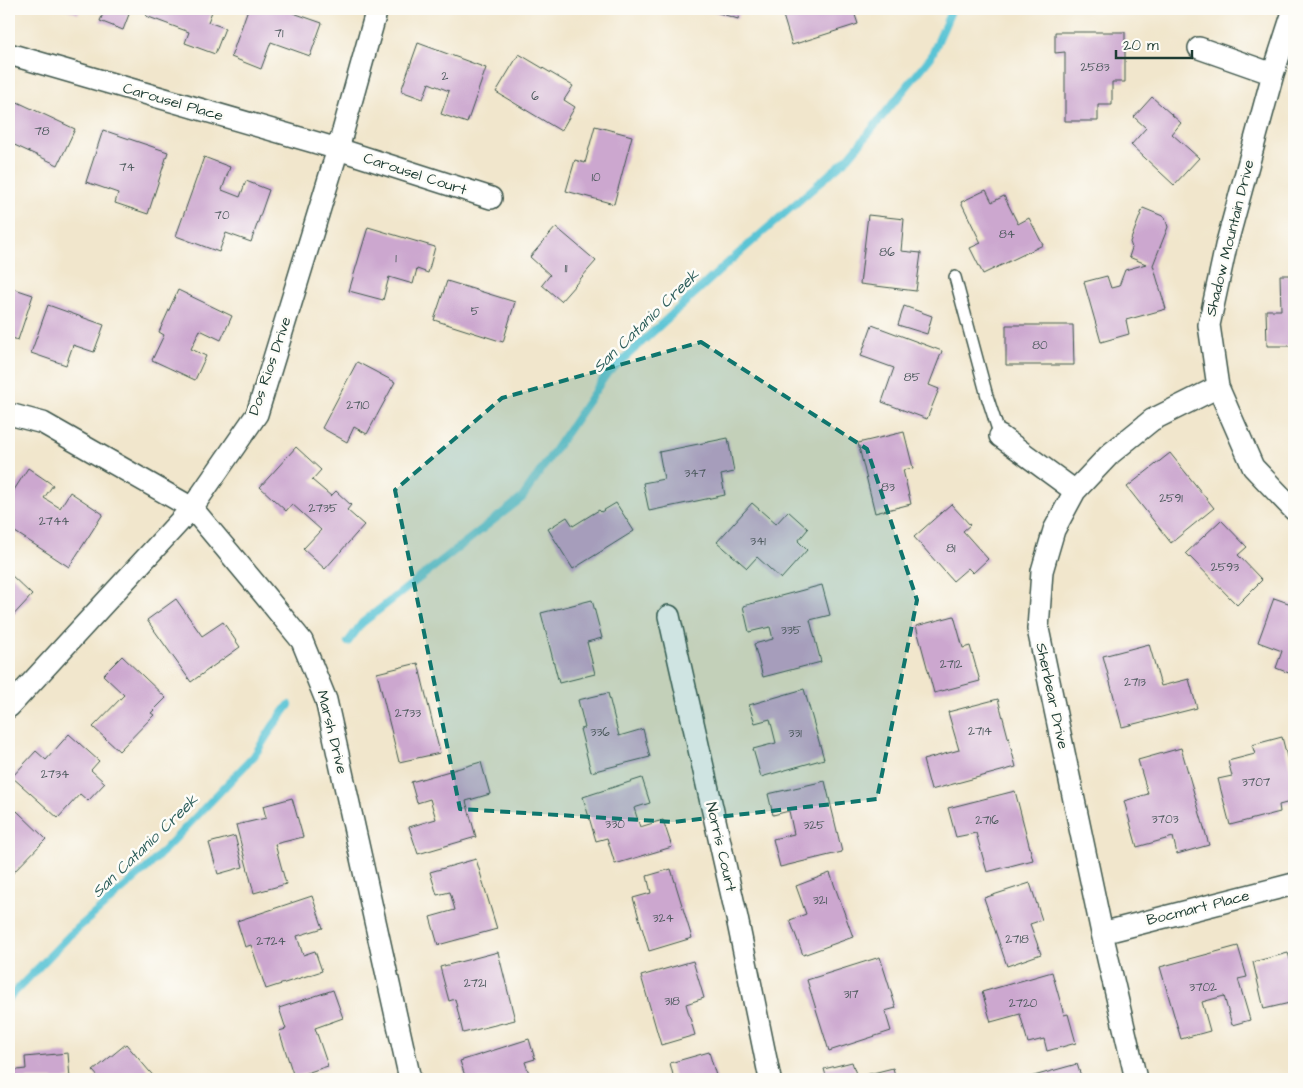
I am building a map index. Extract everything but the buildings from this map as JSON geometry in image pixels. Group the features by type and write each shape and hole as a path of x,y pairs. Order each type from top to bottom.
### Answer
{"street":[{"name":"Dos Rios Drive","path":"9,707 192,508 257,414 338,149 377,9"},
{"name":"Shadow Mountain Drive","path":"1294,9 1273,74 1226,246 1210,325 1218,387 1252,467 1294,510"},
{"path":"1199,48 1273,74"},
{"name":"Carousel Place","path":"9,54 338,149"},
{"name":"Carousel Court","path":"338,149 491,198"},
{"name":"Sherbear Drive","path":"1136,1079 1102,932 1038,628 1042,571 1054,530 1075,492 1110,454 1152,420 1218,387"},
{"name":"Marsh Drive","path":"9,414 43,423 192,508 302,641 326,700 410,1079"},
{"path":"1000,436 1075,492"},
{"name":"Norris Court","path":"669,616 737,918 770,1079"},
{"name":"Bocmart Place","path":"1102,932 1294,884"}],"lane":[{"path":"956,277 987,396 1000,436"}],"highlighted area":[{"path":"701,342 867,449 917,600 877,799 673,822 460,809 395,490 502,398"}],"waterway":[{"name":"San Catanio Creek","path":"348,642 362,623 522,498 606,375 730,261 849,157 931,57 952,9"},
{"name":"San Catanio Creek","path":"9,998 70,935 148,867 254,756 289,705"}]}
